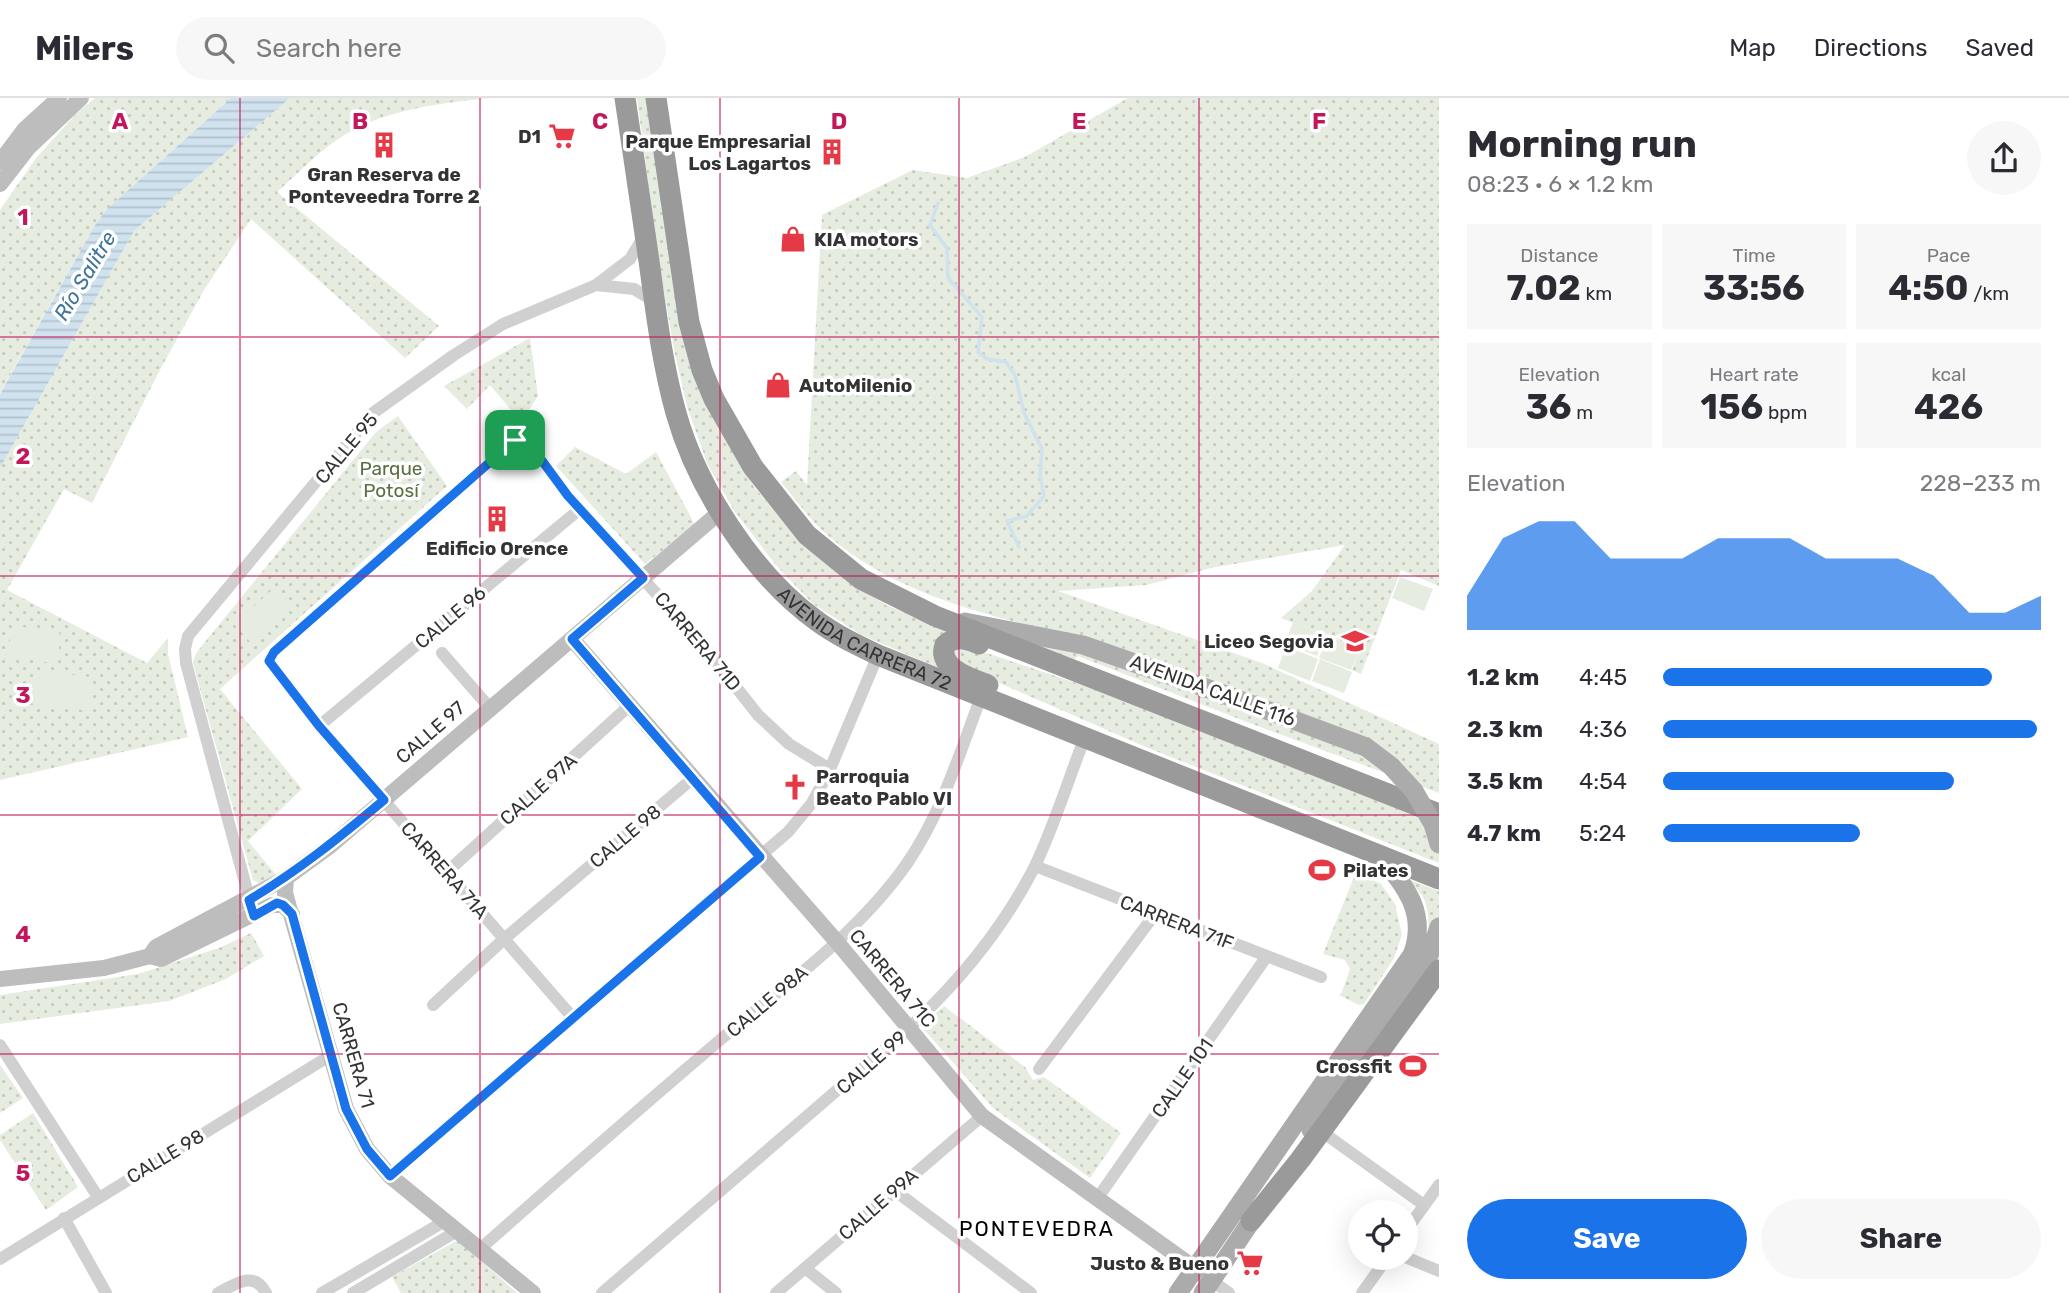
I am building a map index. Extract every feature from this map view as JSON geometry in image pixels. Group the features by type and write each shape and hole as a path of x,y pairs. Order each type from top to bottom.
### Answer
{"highway":[{"name":"AVENIDA CARRERA 72","path":"625,98 667,376 677,416 690,451 720,512 767,574 799,606 835,633 878,655 1439,879"},
{"path":"656,98 689,322 702,370 714,399 753,467 807,535 861,579 935,616 1439,814"},
{"path":"1059,665 998,652 961,638 949,641 943,650 946,663 954,669 1021,698 1085,737"},
{"path":"1251,1221 1439,970"}],"main road":[{"name":"AVENIDA CALLE 116","path":"935,616 1083,645 1366,747 1391,766 1415,791 1433,824 1439,845"},
{"path":"1178,1293 1412,955 1419,929 1416,912 1401,880 1381,857"},
{"path":"1207,1287 1415,979 1430,953 1439,927"}],"street":[{"path":"0,162 24,130 59,98"},
{"path":"0,184 28,148 81,98"},
{"name":"CALLE 95","path":"251,908 186,663 188,636 373,413 454,355 503,324 596,285 630,259 645,234"},
{"name":"CALLE 95","path":"596,285 634,289 655,301"},
{"name":"CARRERA 71D","path":"271,655 511,442 520,440 529,443 580,509 702,644 758,715 789,744 830,769"},
{"name":"CALLE 96","path":"319,726 580,509"},
{"name":"CALLE 97","path":"251,908 330,846 720,512"},
{"name":"CARRERA 71C","path":"572,639 836,942 982,1116 1195,1269 1207,1287 1229,1293"},
{"path":"442,653 490,708"},
{"name":"CARRERA 71A","path":"271,655 269,661 272,666 319,726 573,1018"},
{"path":"390,1176 788,832 812,803 830,769 878,655"},
{"name":"CALLE 98A","path":"480,1249 645,1103 836,942 885,893 931,823 981,696"},
{"name":"CALLE 97A","path":"447,873 629,706"},
{"name":"CALLE 99","path":"602,1293 938,1002 991,939 1035,866 1085,737"},
{"name":"CALLE 98","path":"433,1005 504,939 692,779"},
{"name":"CARRERA 71F","path":"1035,866 1321,977"},
{"name":"CARRERA 71","path":"286,878 285,893 346,1109 357,1135 390,1176 533,1293"},
{"name":"CALLE 97","path":"0,979 104,968 150,956 156,947 251,908 277,903 292,914"},
{"path":"1039,1069 1155,914"},
{"name":"CALLE 101","path":"1097,1199 1267,957"},
{"path":"0,1045 98,1197"},
{"name":"CALLE 98","path":"0,1259 331,1055"},
{"name":"CALLE 99A","path":"776,1293 982,1116"},
{"path":"1321,1131 1424,1205"},
{"path":"1418,1214 1439,1185"},
{"path":"894,1190 1031,1293"},
{"path":"64,1218 106,1293"},
{"path":"322,1293 451,1226"},
{"path":"353,1293 451,1226"},
{"path":"1418,1262 1439,1271"},
{"path":"805,1268 836,1293"},
{"path":"1362,1293 1378,1270"},
{"path":"218,1293 242,1280 252,1279 262,1285 266,1293"}],"green space":[{"path":"95,98 231,98 107,209 95,225 0,393 0,210 36,158 76,114"},
{"path":"290,98 489,98 416,108 364,125 329,146 277,192 439,326 405,358 251,219 204,290 92,503 64,489 7,590 147,663 168,638 168,654 188,737 0,780 0,468 134,231"},
{"path":"637,98 648,98 670,263 730,446 754,487 793,533 840,575 886,605 954,633 934,645 939,668 862,635 813,604 775,564 733,509 707,463 687,406 675,354 658,258"},
{"path":"1128,98 1439,98 1439,586 1401,570 1361,674 1352,670 1360,648 1281,618 1312,591 1345,545 1211,568 1146,585 1058,591 1262,663 1439,744 1439,793 1078,656 1074,660 1021,638 1098,643 958,605 891,577 859,559 824,532 781,482 796,471 807,485 822,215 913,170 967,178 1025,157"},
{"path":"530,338 538,396 521,422 490,385 467,409 444,386"},
{"name":"Parque Potosí","path":"398,416 447,486 220,689 302,789 248,841 276,875 265,886 253,880 193,663 196,653 376,432"},
{"path":"575,447 626,474 656,452 695,525 645,564 556,466"},
{"path":"1400,577 1433,589 1424,611 1392,598"},
{"path":"273,589 291,609 252,644 234,624"},
{"path":"1293,622 1325,635 1317,656 1285,644"},
{"path":"12,625 60,633 58,664 8,656"},
{"path":"1328,636 1360,649 1351,670 1319,658"},
{"path":"959,646 1103,692 1439,823 1439,863 1148,748 965,668 953,652"},
{"path":"1286,646 1318,659 1310,681 1278,668"},
{"path":"1320,659 1352,672 1344,693 1312,681"},
{"path":"34,671 91,677 89,711 29,703"},
{"path":"1356,872 1381,884 1395,904 1402,935 1394,958 1364,1004 1359,1005 1339,995 1350,969 1345,960 1323,954"},
{"path":"1407,879 1439,891 1439,957 1408,1001 1425,948 1428,921 1427,907 1422,895"},
{"path":"251,933 264,956 226,979 169,1001 0,1024 0,995 138,974 219,948"},
{"path":"944,1006 1025,1067 1033,1080 1044,1077 1121,1133 1090,1178 993,1108 921,1026"},
{"path":"0,1065 23,1098 0,1113"},
{"path":"33,1113 78,1187 46,1210 0,1140 0,1135"},
{"path":"458,1240 517,1293 401,1293 392,1277"}],"water":[{"name":"Río Salitre","path":"231,98 290,98 134,231 0,468 0,394 95,225 107,209"}],"waterway":[{"path":"938,203 930,225 947,248 948,278 982,317 978,352 987,359 1006,362 1015,375 1024,413 1042,449 1040,476 1044,496 1027,516 1007,521 1019,547"}],"place":[{"name":"D1","path":"562,136"},
{"name":"Gran Reserva de Ponteveedra Torre 2","path":"384,145"},
{"name":"Parque Empresarial Los Lagartos","path":"832,152"},
{"name":"KIA motors","path":"793,239"},
{"name":"AutoMilenio","path":"778,385"},
{"name":"Edificio Orence","path":"497,519"},
{"name":"Liceo Segovia","path":"1355,641"},
{"name":"Parroquia Beato Pablo VI","path":"795,787"},
{"name":"Pilates","path":"1322,870"},
{"name":"Crossfit","path":"1413,1066"},
{"name":"Justo & Bueno","path":"1250,1263"}],"district":[{"name":"PONTEVEDRA","path":"1037,1229"}],"route":[{"path":"515,440 529,443 568,496 643,578 572,639 760,857 390,1176 357,1135 346,1109 292,914 277,903 254,916 249,900 286,878 330,846 384,800 319,726 269,661 274,652 515,440"}]}
